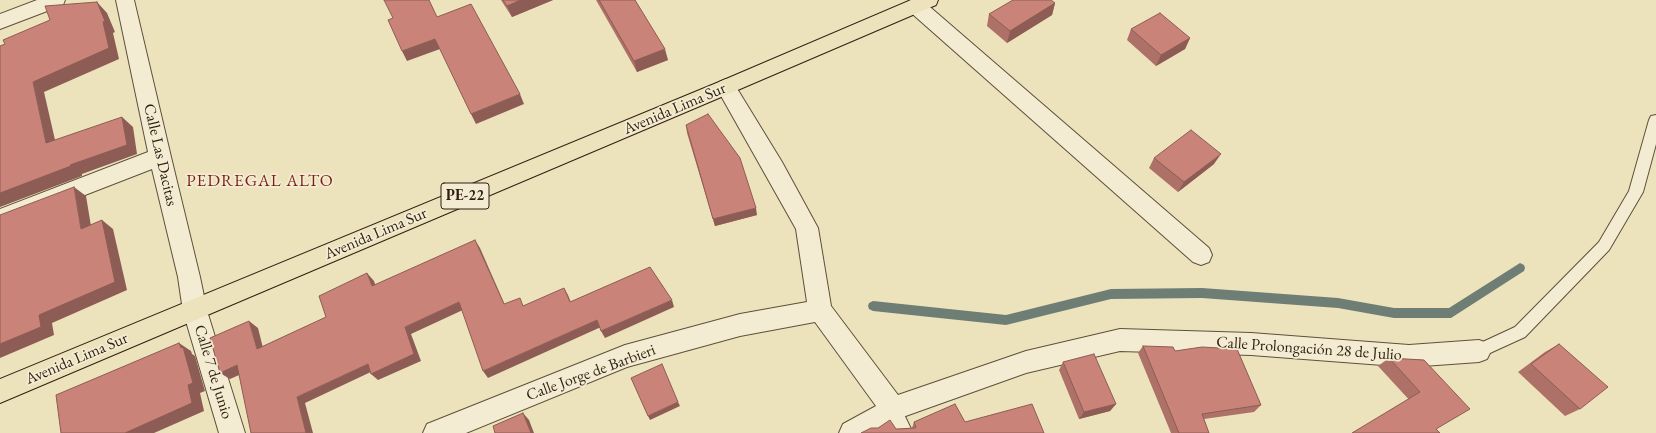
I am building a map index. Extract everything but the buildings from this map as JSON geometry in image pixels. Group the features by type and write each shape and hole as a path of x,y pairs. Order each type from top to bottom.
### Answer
{"highway":[{"name":"Avenida Lima Sur","path":"0,391 195,311 922,3"}],"street":[{"path":"0,22 56,0"},
{"name":"Calle Las Dacitas","path":"125,0 160,157 189,277 195,311"},
{"path":"922,3 1202,255"},
{"path":"726,87 774,168 807,228 820,310 893,409"},
{"path":"0,219 160,157"},
{"name":"Calle Jorge de Barbieri","path":"436,433 626,356 740,325 820,310"},
{"name":"Calle 7 de Junio","path":"195,311 232,433"},
{"name":"Calle Prolongación 28 de Julio","path":"852,433 893,409 1026,362 1120,340 1251,344 1409,356 1479,351"}],"lane":[{"name":"Calle Prolongación 28 de Julio","path":"1479,351 1520,332 1604,246 1636,192 1656,120"},
{"path":"893,409 905,433"}],"waterway":[{"path":"873,306 1006,320 1111,294 1202,293 1338,303 1394,313 1451,313 1520,268"}],"district":[{"name":"PEDREGAL ALTO","path":"260,181"}]}
